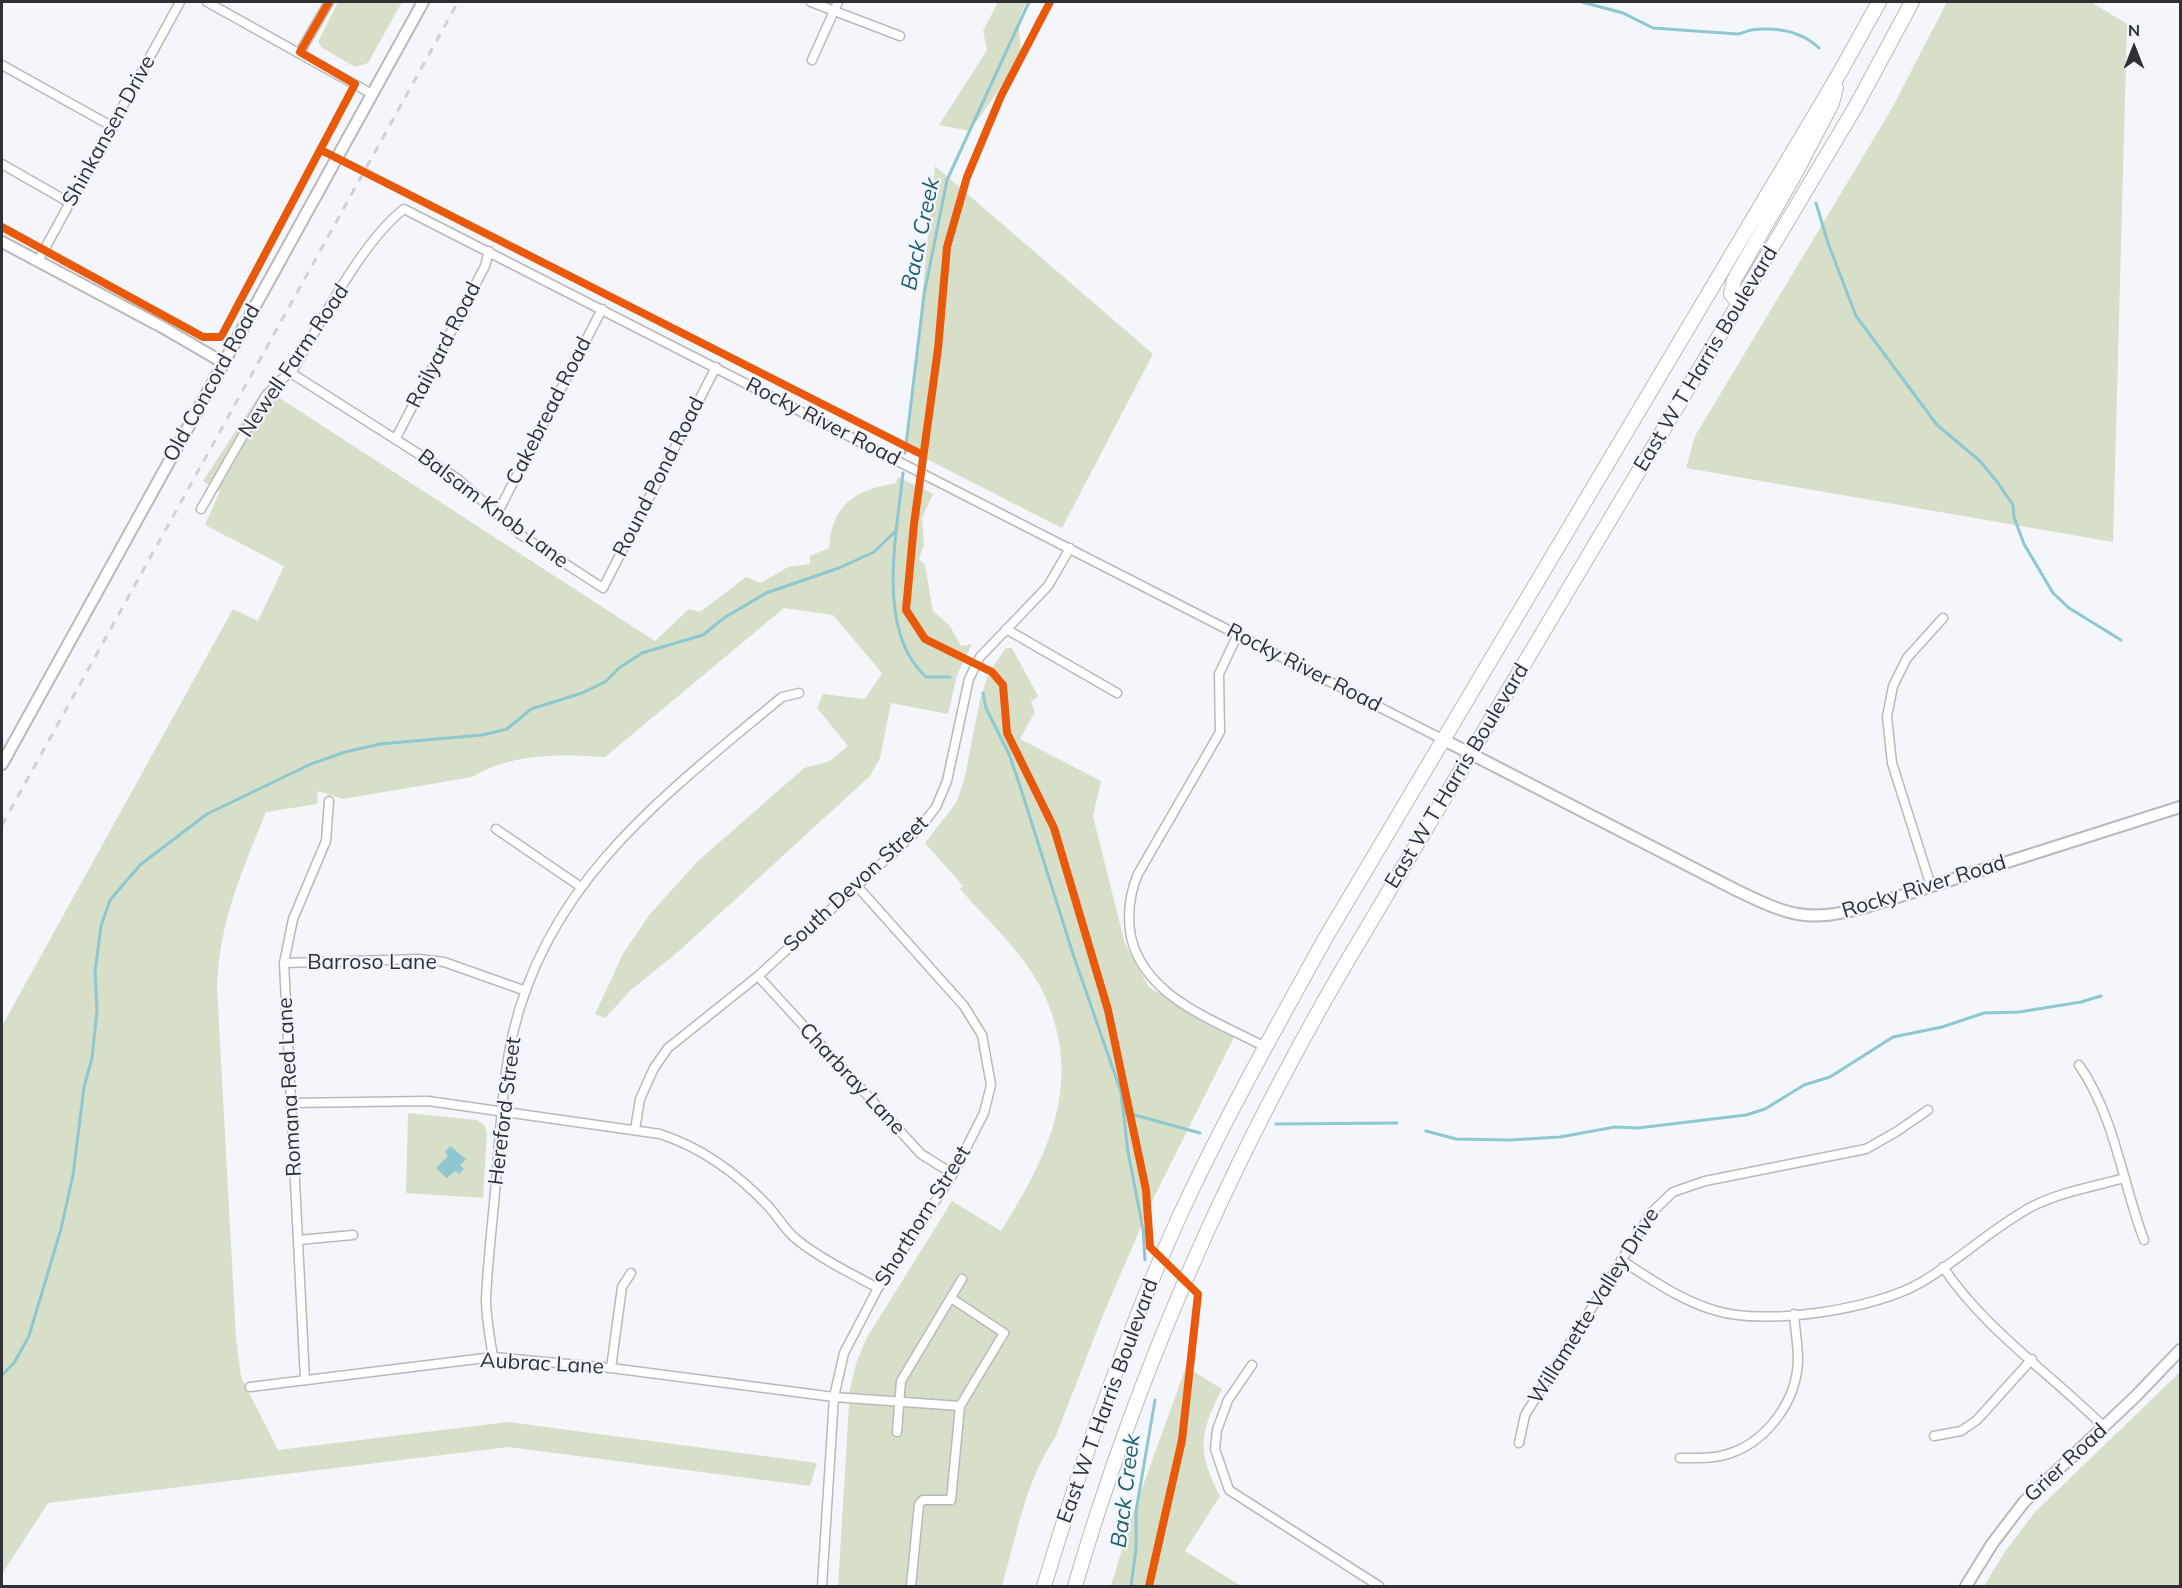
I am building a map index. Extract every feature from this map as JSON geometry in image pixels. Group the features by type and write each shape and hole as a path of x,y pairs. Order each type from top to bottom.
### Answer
{"main road":[{"name":"East W T Harris Boulevard","path":"1044,1587 1098,1417 1142,1305 1207,1159 1265,1047 1442,739 1839,74 1879,2"},
{"name":"East W T Harris Boulevard","path":"1075,1587 1102,1500 1141,1389 1191,1266 1234,1172 1317,1012 1856,106 1912,2"},
{"path":"1739,303 1731,294 1734,280 1832,103 1839,74"}],"street":[{"name":"Shinkansen Drive","path":"38,261 180,2"},
{"path":"207,2 372,94"},
{"path":"300,52 329,2"},
{"name":"Old Concord Road","path":"2,764 423,2"},
{"path":"811,2 900,36"},
{"path":"812,60 838,2"},
{"path":"2,65 113,127"},
{"path":"2,164 70,203"},
{"name":"Newell Farm Road","path":"201,509 265,397 279,381 291,373 359,262 388,221 404,209 456,234"},
{"name":"Rocky River Road","path":"456,234 1736,890 1794,915 1816,917 1837,915 2181,807"},
{"path":"2,242 162,327 224,363"},
{"name":"Railyard Road","path":"396,438 485,266 489,251"},
{"name":"Cakebread Road","path":"497,514 602,309"},
{"name":"Round Pond Road","path":"603,588 716,367"},
{"name":"Balsam Knob Lane","path":"291,373 458,479 521,535 603,588"},
{"name":"South Devon Street","path":"635,1130 640,1099 654,1068 668,1048 758,976 919,829 936,807 947,781 969,679 980,657 1048,586 1070,548"},
{"path":"1930,886 1892,763 1887,717 1893,686 1907,658 1943,618"},
{"path":"1006,629 1117,693"},
{"path":"1238,634 1218,674 1220,732 1138,874 1133,886 1128,918 1138,960 1159,987 1265,1047"},
{"name":"Hereford Street","path":"493,1357 486,1300 502,1111 513,1032 526,991 550,937 581,886 617,841 653,805 782,697 799,693"},
{"name":"Romana Red Lane","path":"305,1380 284,963 293,919 326,841 329,801"},
{"path":"496,829 581,886"},
{"name":"Shorthorn Street","path":"822,1587 834,1397 844,1353 878,1288 953,1174 984,1113 991,1085 982,1035 964,1006 857,886"},
{"name":"Barroso Lane","path":"284,963 419,959 444,962 526,991"},
{"name":"Charbray Lane","path":"758,976 921,1154 953,1174"},
{"path":"2079,1065 2093,1086 2111,1131 2145,1240"},
{"path":"291,1103 428,1101 660,1134 688,1143 715,1160 768,1207 794,1238 827,1260 878,1288"},
{"name":"Willamette Valley Drive","path":"1519,1443 1525,1414 1651,1213 1673,1192 1705,1180 1866,1149 1887,1138 1928,1110"},
{"path":"1621,1260 1682,1296 1715,1311 1746,1316 1794,1314 1866,1305 1893,1297 1943,1267 2035,1205 2125,1178"},
{"path":"298,1240 353,1235"},
{"path":"1943,1267 1990,1325 2032,1359 2104,1427"},
{"path":"611,1368 622,1287 631,1273"},
{"path":"897,1432 901,1381 962,1279"},
{"path":"911,1587 919,1504 923,1500 951,1500 960,1406 1004,1333 951,1298"},
{"path":"1680,1458 1702,1458 1731,1453 1762,1434 1776,1419 1786,1403 1795,1379 1798,1362 1794,1314"},
{"name":"Grier Road","path":"1966,1587 1992,1544 2024,1502 2181,1350"},
{"name":"Aubrac Lane","path":"250,1387 493,1357 611,1368 834,1397 960,1406"},
{"path":"1934,1436 1961,1431 1977,1420 2032,1359"},
{"path":"1252,1365 1228,1400 1217,1430 1215,1449 1229,1490 1380,1587"}],"green space":[{"path":"338,2 402,2 368,63 355,67 321,47 318,42"},
{"path":"998,2 1027,2 1020,19 1019,55 1002,85 970,131 939,125 987,50 983,31"},
{"path":"1947,2 2091,2 2127,24 2113,542 1686,468 1695,436 1891,110"},
{"path":"935,166 1153,354 1062,528 907,449"},
{"path":"264,388 655,641 689,609 700,612 746,577 761,583 788,567 810,564 810,556 829,548 835,520 848,502 858,495 896,483 898,477 933,494 922,518 924,545 919,559 925,565 933,611 950,626 961,646 972,644 957,675 948,714 891,703 880,758 870,776 679,951 631,990 605,1018 595,1014 624,952 650,914 697,862 804,768 830,761 848,746 817,708 823,694 865,699 882,673 833,615 784,608 605,757 571,755 519,759 487,769 472,777 343,799 318,791 317,804 266,812 233,897 219,962 217,987 236,1337 241,1377 278,1450 508,1422 817,1463 810,1486 508,1447 48,1503 2,1574 2,1026 233,609 258,621 284,566 205,525 220,491 203,481"},
{"path":"1006,648 1012,648 1038,696 1031,702 1035,712 1020,739 1101,781 1093,816 1125,944 1149,987 1234,1037 1154,1197 1103,1315 1055,1438 1036,1472 1023,1509 1002,1586 838,1586 850,1389 856,1364 866,1339 952,1201 1001,1231 1034,1173 1047,1144 1056,1114 1061,1084 1061,1053 1054,1021 1041,988 1024,961 960,889 963,886 925,843 956,803 964,781 980,700 989,672"},
{"path":"408,1113 477,1120 485,1126 487,1133 483,1198 406,1193"},
{"path":"1186,1367 1222,1389 1209,1418 1204,1442 1207,1467 1220,1496 1185,1551 1241,1586 1111,1586 1132,1516"},
{"path":"2180,1372 2180,1586 1984,1586 2004,1553 2035,1512"}],"water":[{"path":"450,1146 466,1159 460,1165 464,1169 459,1174 455,1171 447,1178 436,1168 448,1156 445,1152"}],"waterway":[{"name":"Back Creek","path":"905,453 924,295 947,180 1029,2"},
{"path":"1582,2 1623,13 1653,28 1738,34 1751,30 1779,30 1796,34 1819,48"},
{"path":"1816,203 1828,243 1856,316 1937,425 1980,461 1998,483 2013,505 2014,517 2024,544 2053,593 2069,608 2121,640"},
{"name":"Back Creek","path":"903,473 893,580 900,634 910,657 926,677 950,677"},
{"path":"2,1375 14,1363 29,1336 61,1229 73,1175 84,1087 92,1058 97,1010 95,972 101,926 110,900 140,865 207,814 311,764 345,752 380,744 482,735 507,729 531,709 582,693 605,682 619,668 642,653 703,635 724,618 766,593 839,568 874,552 897,530"},
{"name":"Back Creek","path":"983,693 986,708 1009,754 1073,954 1121,1092 1128,1152 1143,1229 1145,1260"},
{"path":"1426,1131 1456,1139 1510,1140 1560,1137 1615,1127 1638,1128 1746,1115 1765,1109 1804,1085 1830,1077 1893,1037 1942,1027 1984,1013 2019,1012 2081,1002 2101,996"},
{"path":"1124,1112 1200,1133"},
{"path":"1276,1124 1397,1123"},
{"name":"Back Creek","path":"1131,1586 1136,1549 1136,1511 1155,1400"}],"railway":[{"path":"2,825 458,2"}],"cycle path":[{"path":"2,227 203,337 221,337 355,84 300,52 329,2"},
{"path":"1050,2 1001,96 967,177 947,247 938,349 914,524 906,610 925,639 992,672 1003,685 1007,733 1054,828 1108,1010 1146,1190 1150,1247 1198,1294 1182,1440 1149,1586"},
{"path":"321,150 923,455"}]}
